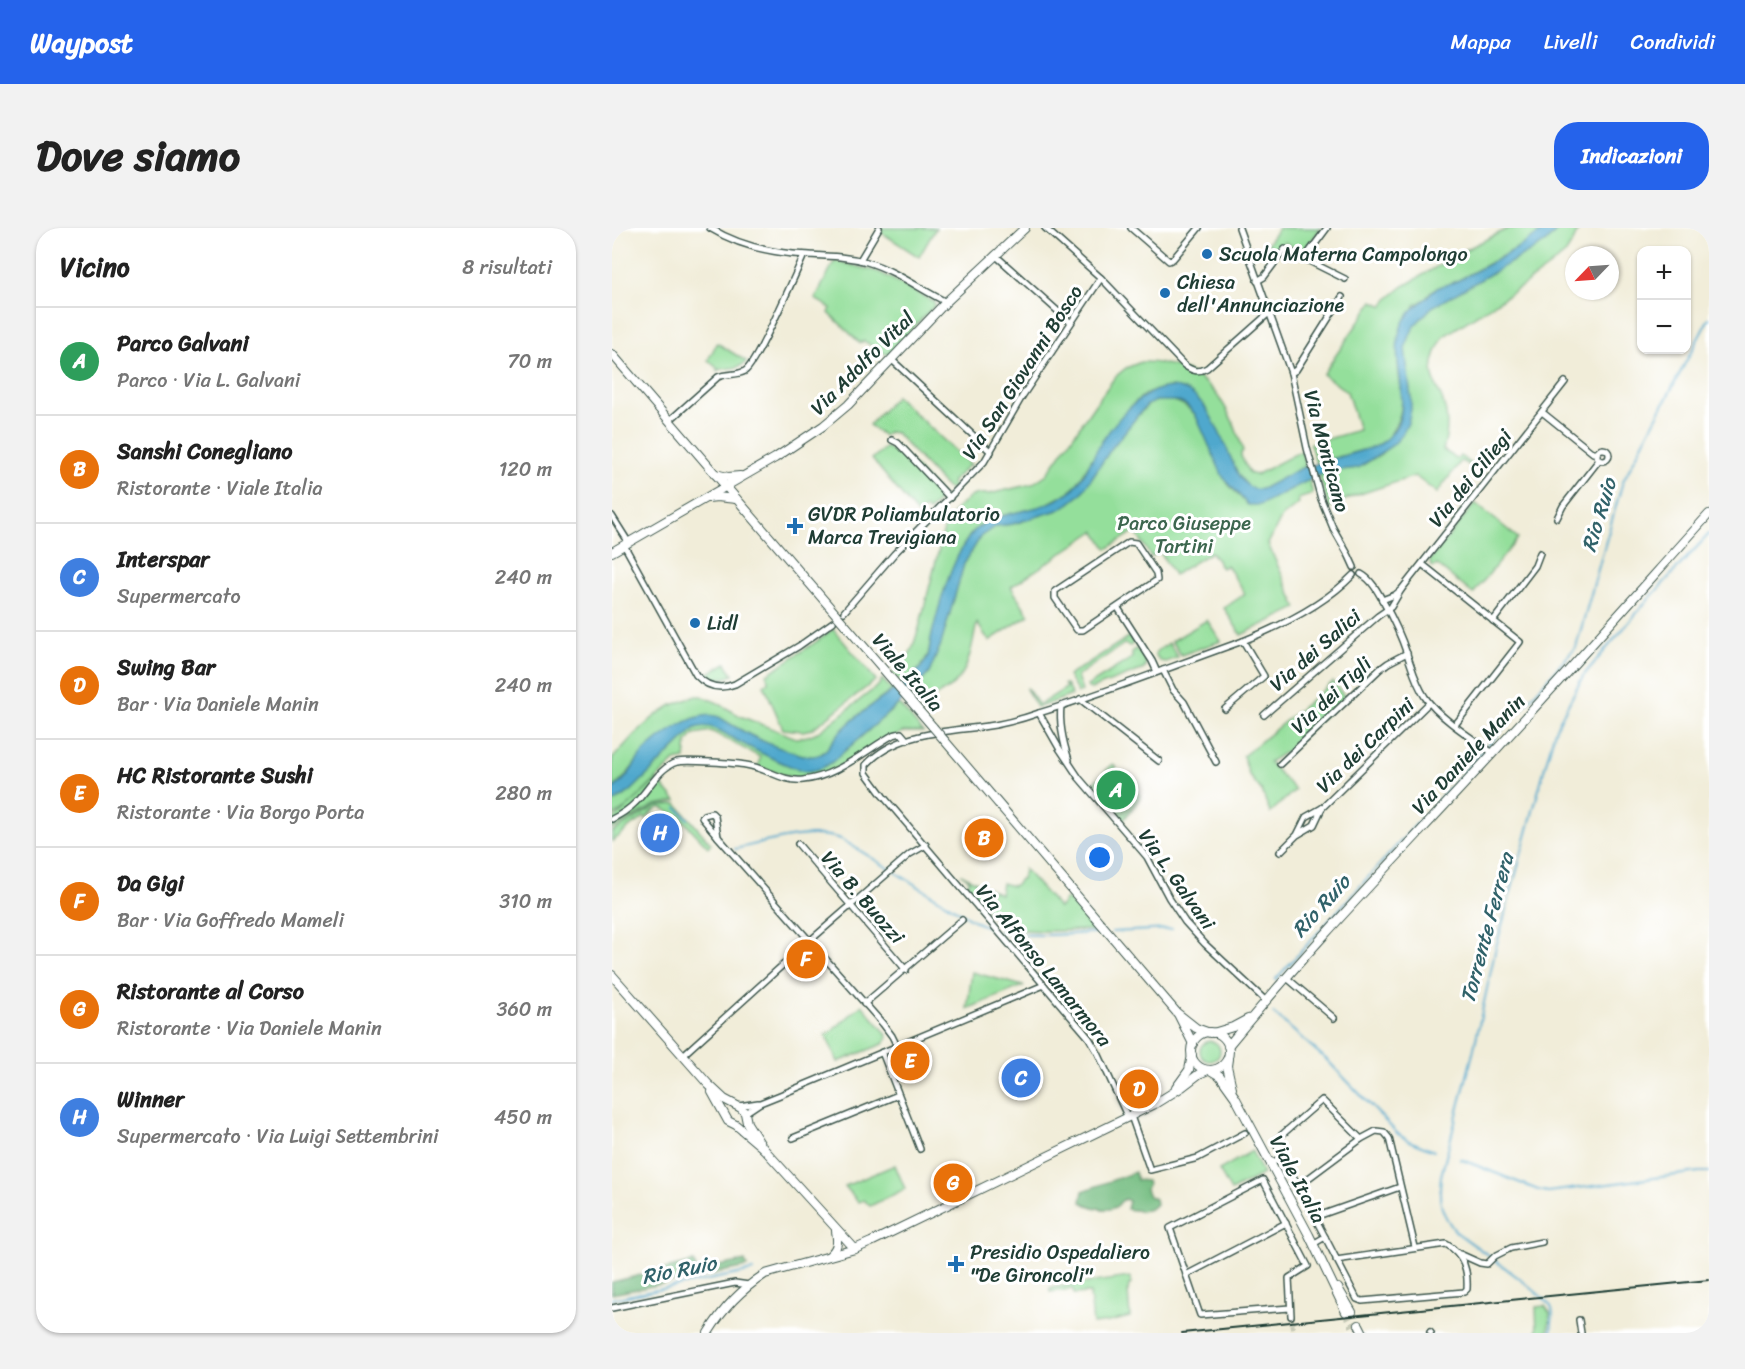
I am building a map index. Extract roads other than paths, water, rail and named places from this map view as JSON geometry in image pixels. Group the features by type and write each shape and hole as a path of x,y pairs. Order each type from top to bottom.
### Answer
{"main road":[{"name":"Viale Italia","path":"612,354 1177,1013 1196,1028 1211,1033"},
{"name":"Viale Italia","path":"1177,1013 1193,1044"},
{"path":"1211,1033 1222,1037 1228,1046 1228,1057 1221,1067 1209,1070 1198,1065 1192,1055 1193,1044 1200,1036 1211,1033"},
{"name":"Viale Italia","path":"1228,1057 1227,1066 1235,1097"},
{"name":"Viale Italia","path":"1209,1070 1220,1076 1235,1097 1349,1312"}],"street":[{"path":"710,228 732,241 747,246 777,252 821,254 860,260 888,271 945,302"},
{"path":"860,260 879,228"},
{"name":"Via Adolfo Vital","path":"612,552 745,476 823,426 848,405 945,302 1017,231 1025,228"},
{"path":"1045,228 1101,278 1189,368 1200,371 1206,368 1269,313"},
{"path":"1131,228 1169,261 1200,228"},
{"path":"1304,259 1327,228"},
{"name":"Via Monticano","path":"1241,229 1257,282 1291,373 1319,492 1333,528 1354,567"},
{"path":"1257,282 1264,277 1285,249 1345,279"},
{"path":"669,421 718,377 724,374 740,373 751,364 804,255"},
{"path":"995,255 1070,322"},
{"name":"Via San Giovanni Bosco","path":"844,612 894,554 979,468 991,452 1023,395 1101,278"},
{"name":"Via Monticano","path":"1291,373 1296,370 1342,297"},
{"path":"891,359 991,452"},
{"name":"Via dei Ciliegi","path":"1388,610 1401,590 1565,382"},
{"path":"1542,412 1593,453 1597,453"},
{"path":"892,440 898,442 950,498"},
{"path":"1597,453 1603,448 1609,453 1606,460 1599,460"},
{"path":"1597,453 1599,460"},
{"path":"1557,519 1563,506 1599,460"},
{"path":"715,474 745,476"},
{"path":"704,499 717,497 736,499"},
{"name":"Via Daniele Manin","path":"1228,1046 1487,750 1709,514"},
{"path":"612,516 696,675 711,686 723,688 735,684 799,646 833,622"},
{"path":"1134,542 1156,573 1157,580 1118,608 1083,630 1077,630 1055,598 1055,591 1126,544 1134,542"},
{"path":"1493,621 1535,566 1540,553"},
{"path":"1422,564 1520,642 1455,725"},
{"path":"1353,575 1351,571 1354,567 1360,567 1361,574 1367,579 1388,610 1420,689 1429,703 1487,750"},
{"path":"612,819 631,807 664,770 676,763 747,765 778,777 801,780 816,778 849,763 893,735 902,733 907,740 998,724 1039,713 1243,641 1300,614 1353,575 1361,574"},
{"name":"Via dei Ciliegi","path":"1382,600 1401,590"},
{"path":"1118,608 1152,662 1184,702 1216,762"},
{"name":"Via dei Salici","path":"1264,715 1378,616 1388,610"},
{"path":"1225,709 1264,676 1243,641"},
{"name":"Via dei Tigli","path":"1280,764 1380,669 1407,653"},
{"path":"1080,699 1160,761"},
{"name":"Via dei Carpini","path":"1298,835 1306,817 1322,808 1429,703"},
{"path":"1061,706 1062,734 1072,767"},
{"path":"1039,713 1072,767"},
{"name":"Via Alfonso Lamarmora","path":"907,740 886,749 867,763 866,770 872,781 1092,1043 1129,1117 1150,1170 1198,1158 1245,1133"},
{"name":"Via L. Galvani","path":"1072,767 1091,793 1147,857 1185,922 1266,1001"},
{"name":"Via dei Carpini","path":"1280,852 1298,835 1314,825 1322,808"},
{"path":"718,837 888,1031 897,1046"},
{"name":"Via B. Buozzi","path":"798,844 906,970"},
{"path":"682,1056 888,873 910,854 926,845"},
{"path":"864,1004 962,920"},
{"path":"612,975 708,1084 745,1115 747,1123 763,1148"},
{"path":"1287,978 1334,1018"},
{"path":"726,1116 730,1108 760,1103 1044,985"},
{"name":"Via Daniele Manin","path":"1211,1033 1233,1028 1252,1017"},
{"path":"882,1052 920,1149"},
{"path":"1168,1096 1189,1070 1192,1055"},
{"path":"708,1333 739,1294 772,1271 855,1249 1129,1117 1209,1070"},
{"path":"708,1084 728,1122 736,1125 763,1148 855,1249"},
{"path":"793,1138 898,1095"},
{"path":"1360,1139 1322,1100 1277,1139 1276,1144 1357,1299 1362,1301 1464,1292 1468,1287 1465,1262 1460,1254"},
{"path":"736,1125 742,1122 745,1115 760,1103"},
{"path":"1298,1186 1360,1139 1376,1131 1384,1132 1387,1134 1415,1247"},
{"path":"1271,1163 1283,1157"},
{"path":"1290,1308 1200,1315 1170,1228 1263,1180 1308,1266 1289,1278 1291,1316"},
{"path":"1315,1217 1400,1187"},
{"path":"1273,1198 1286,1192"},
{"path":"1186,1275 1286,1223"},
{"path":"827,1257 836,1248 836,1230"},
{"path":"1296,1242 1325,1237"},
{"path":"1336,1260 1446,1244 1460,1254 1480,1263 1490,1263 1495,1256 1511,1248 1542,1242"},
{"path":"612,1308 735,1283 749,1285"},
{"path":"723,1287 729,1287 739,1294"},
{"path":"1579,1320 1581,1333"}],"water":[{"path":"1546,228 1559,228 1538,247 1432,307 1414,326 1405,348 1411,398 1408,423 1402,435 1393,445 1358,468 1331,471 1319,475 1260,505 1248,505 1223,477 1195,414 1186,405 1177,401 1156,401 1147,405 1111,449 1081,494 1058,510 1013,524 996,526 981,536 964,564 941,644 929,673 910,694 831,763 814,770 801,770 782,763 716,729 706,726 695,728 630,792 612,803 612,789 624,779 642,754 667,733 700,717 710,715 719,717 754,737 797,754 811,756 823,753 838,734 861,713 906,681 923,664 928,656 946,585 956,559 969,537 983,524 1000,516 1038,507 1071,491 1080,481 1111,428 1135,403 1148,394 1163,388 1177,388 1191,394 1210,414 1239,476 1253,489 1264,488 1299,469 1377,446 1391,434 1399,420 1402,406 1398,342 1401,327 1408,315 1434,290 1459,280 1504,256"}],"waterway":[{"name":"Rio Ruio","path":"1516,715 1576,647 1623,481 1709,318"},
{"name":"Torrente Ferrera","path":"1551,1333 1553,1312 1548,1303 1524,1282 1456,1232 1451,1225 1441,1206 1441,1176 1473,1053 1496,947 1555,730 1583,676 1647,601 1709,534"},
{"name":"Rio Ruio","path":"1276,979 1510,721"},
{"path":"677,808 688,819"},
{"path":"735,849 802,835 841,839 976,922 993,929"},
{"path":"1112,932 1172,929"},
{"path":"999,931 1037,935 1104,932"},
{"path":"1273,1013 1327,1060 1398,1134 1434,1151"},
{"path":"1460,1159 1548,1192 1709,1172"},
{"name":"Rio Ruio","path":"612,1299 753,1271"}],"tunnel":[{"path":"1346,1312 1353,1326"},
{"path":"1291,1316 1293,1333"}],"railway":[{"path":"1182,1333 1709,1280"}],"place":[{"name":"Scuola Materna Campolongo","path":"1207,254"},
{"name":"Chiesa dell'Annunciazione","path":"1165,293"},
{"name":"GVDR Poliambulatorio Marca Trevigiana","path":"795,526"},
{"name":"Lidl","path":"695,623"},
{"name":"Parco Galvani","path":"1116,790"},
{"name":"Winner","path":"660,833"},
{"name":"Sanshi Conegliano","path":"984,838"},
{"name":"Da Gigi","path":"806,959"},
{"name":"HC Ristorante Sushi","path":"910,1061"},
{"name":"Interspar","path":"1021,1078"},
{"name":"Swing Bar","path":"1139,1089"},
{"name":"Ristorante al Corso","path":"953,1183"},
{"name":"Presidio Ospedaliero \"De Gironcoli\"","path":"956,1264"}],"park label":[{"name":"Parco Giuseppe Tartini","path":"1184,534"}]}
